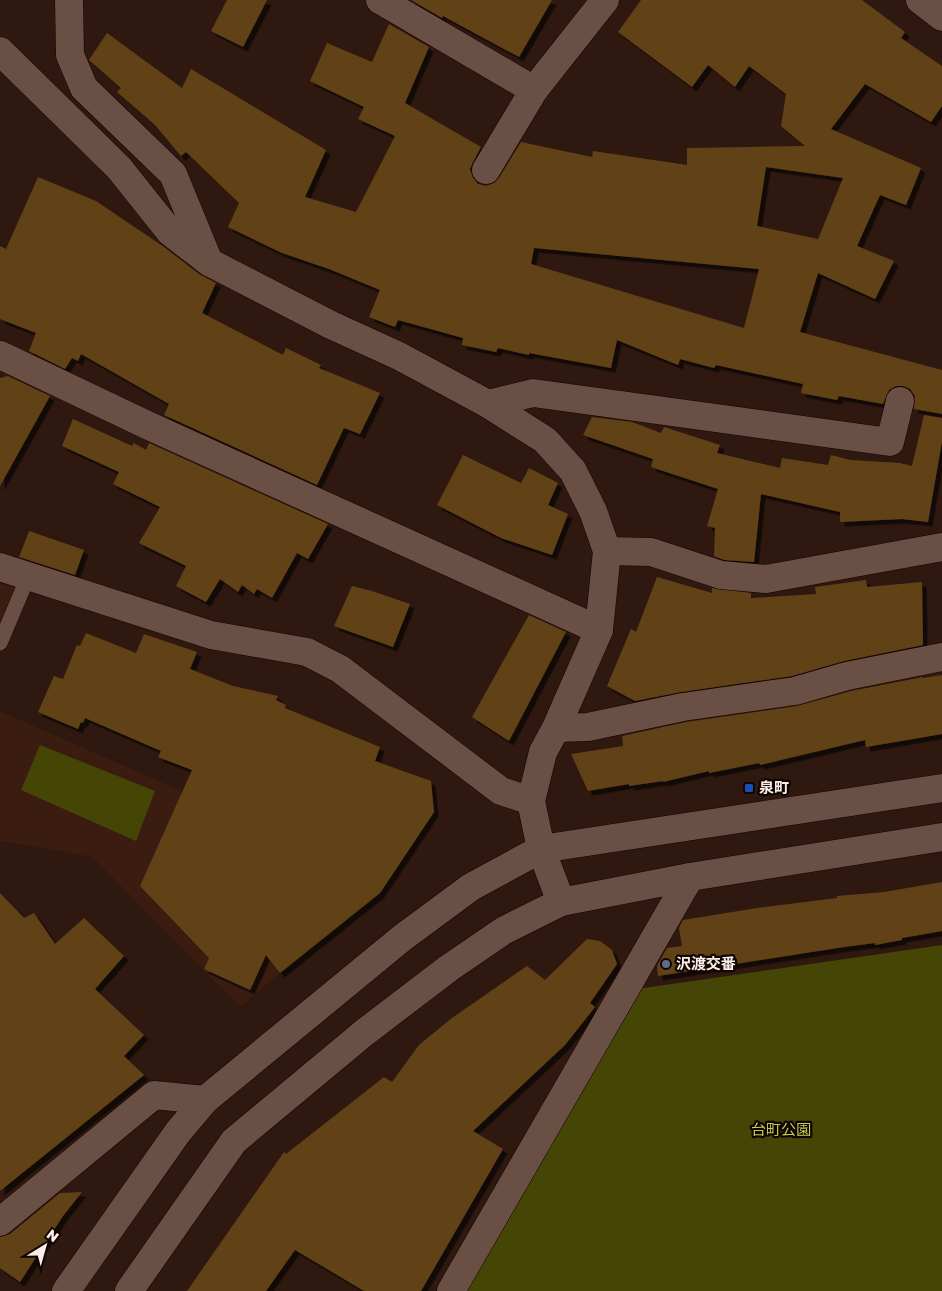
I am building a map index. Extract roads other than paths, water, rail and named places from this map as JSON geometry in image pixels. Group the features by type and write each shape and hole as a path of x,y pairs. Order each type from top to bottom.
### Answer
{"street":[{"path":"69,0 70,55 84,88 173,174 209,262"},
{"path":"380,0 534,90"},
{"path":"486,170 534,90 605,0"},
{"path":"920,0 942,17"},
{"path":"0,51 119,168 170,232 209,262 331,325 403,349 545,440 573,470 593,511 607,551 598,630 556,728 543,752 531,801 541,849 561,902"},
{"path":"0,355 146,425 598,630"},
{"path":"488,404 533,393 890,442 900,401"},
{"path":"607,551 651,552 721,575 766,580 942,547"},
{"path":"0,568 210,636 307,652 340,669 501,791 531,801"},
{"path":"556,728 588,727 683,707 795,692 847,676 942,657"},
{"path":"66,1291 178,1132 204,1100 402,938 471,887 541,849 942,788"},
{"path":"129,1291 234,1141 365,1032 449,968 503,931 561,902 690,877 942,837"},
{"path":"451,1291 690,877"},
{"path":"0,1222 154,1095 204,1100"}],"lane":[{"path":"0,643 28,577"}],"place":[{"name":"泉町","path":"749,788"},
{"name":"沢渡交番","path":"666,964"}],"park label":[{"name":"台町公園","path":"781,1130"}]}
